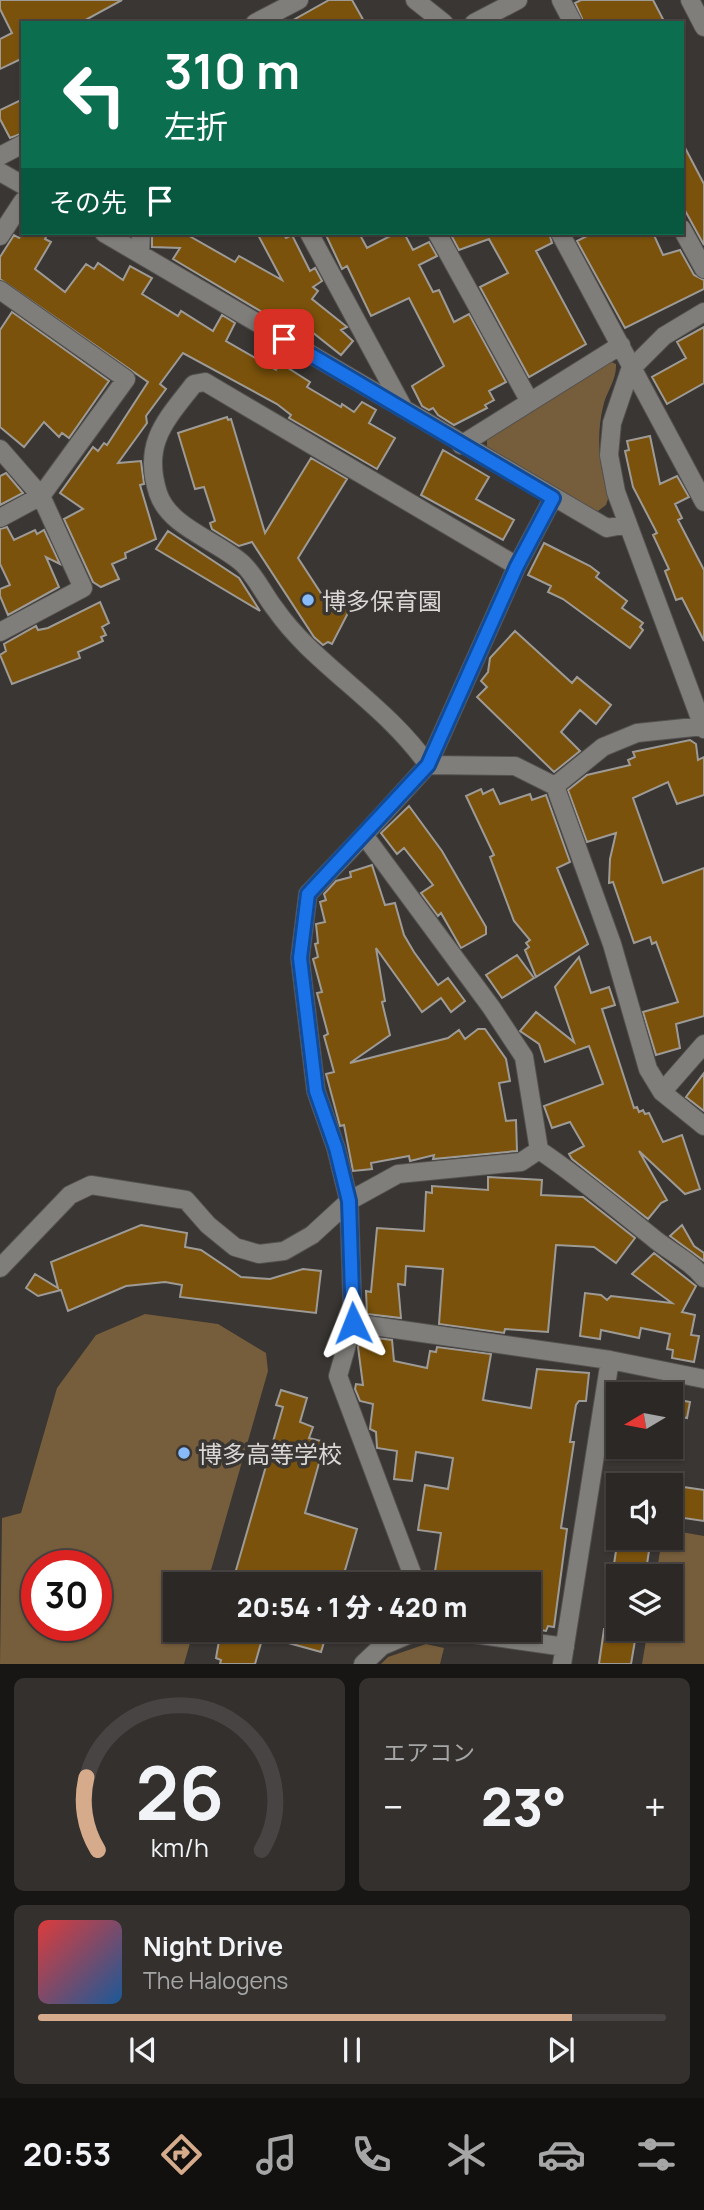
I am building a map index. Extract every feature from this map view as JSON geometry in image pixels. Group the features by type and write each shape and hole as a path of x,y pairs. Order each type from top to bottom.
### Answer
{"street":[{"path":"259,21 299,0"},
{"path":"415,0 441,21"},
{"path":"478,21 518,0"},
{"path":"561,0 572,21"},
{"path":"690,0 704,27"},
{"path":"0,156 21,145"},
{"path":"0,172 21,184"},
{"path":"0,236 21,204"},
{"path":"684,233 704,269"},
{"path":"107,235 461,445 607,528 628,524"},
{"path":"140,254 141,235"},
{"path":"310,235 404,409"},
{"path":"438,235 530,401"},
{"path":"561,235 621,345 630,370 704,502"},
{"path":"0,290 126,379 41,496 0,518"},
{"path":"555,786 603,747 637,733 704,727 616,492 609,455 612,423 630,370 664,336 704,312"},
{"path":"461,445 621,345"},
{"path":"428,765 411,741 387,717 307,646 276,611 241,563 167,511 158,492 152,452 157,432 194,384 205,382 517,566"},
{"path":"0,449 41,496 83,588 0,632"},
{"path":"411,1572 338,1377 353,1323 349,1201 336,1148 316,1091 300,958 308,894 428,765 517,566 553,498"},
{"path":"428,765 515,766 555,786 612,944 648,1069 662,1092 704,1126"},
{"path":"364,835 491,1007 524,1057 539,1150 581,1178 661,1244 688,1260 704,1278"},
{"path":"662,1092 704,1044"},
{"path":"0,1268 70,1195 91,1185 187,1200 208,1225 235,1247 259,1254 284,1251 312,1235 349,1201 398,1174 521,1162 539,1150"},
{"path":"353,1323 610,1360 704,1379"},
{"path":"499,1642 564,1656 610,1360"},
{"path":"363,1664 382,1646 391,1642"}],"shaded area":[{"path":"609,361 616,364 616,370 603,407 599,441 601,464 609,496 606,505 598,511 579,505 487,447 487,436"},
{"path":"145,1314 218,1324 266,1353 268,1371 210,1572 163,1572 163,1642 190,1642 184,1664 0,1664 2,1518 21,1513 57,1388 96,1335"},
{"path":"683,1532 704,1536 704,1664 642,1664 646,1641 683,1641 683,1564 658,1564 660,1550 683,1550"},
{"path":"426,1644 444,1648 440,1664 381,1664 388,1657"}],"building":[{"path":"0,0 122,0 84,21 21,21 21,59 0,69 0,39 12,33 0,9"},
{"path":"329,0 352,0 364,21 292,21"},
{"path":"581,0 653,0 664,21 583,21 575,3"},
{"path":"21,100 21,134 10,138 0,119 0,110"},
{"path":"684,146 704,184 704,245 684,209"},
{"path":"14,235 19,238 21,235 47,235 45,239 51,242 35,269 65,292 86,264 94,269 98,263 123,280 130,266 152,278 142,294 178,316 181,311 213,331 222,315 235,323 226,341 276,370 280,363 310,382 307,387 341,407 342,404 354,412 362,402 376,410 369,423 395,438 377,469 289,418 291,415 277,404 183,353 160,384 166,389 146,416 147,423 118,463 141,461 144,484 140,485 156,539 125,553 126,558 112,564 119,579 101,587 93,582 64,519 83,509 60,493 93,447 98,451 104,443 107,445 148,382 0,279 0,257"},
{"path":"152,235 188,235 235,262 239,256 282,280 258,235 284,235 286,238 292,235 310,271 315,268 322,281 313,287 318,291 312,299 347,327 341,330 353,341 341,355 302,324 297,332 279,318 277,321 173,259 180,248 152,247"},
{"path":"326,235 360,235 367,248 392,235 405,235 413,250 429,242 437,256 419,265 433,292 439,290 454,322 469,314 506,382 489,391 494,400 485,405 487,408 454,425 438,415 433,408 429,410 422,406 412,386 444,366 409,298 371,316 347,266 342,269"},
{"path":"451,235 550,235 552,243 536,251 586,344 529,377 480,287 508,273 489,239 459,250"},
{"path":"589,235 654,235 663,255 680,250 694,275 704,280 704,289 625,328 577,241"},
{"path":"12,312 109,381 69,438 62,433 59,437 44,422 24,447 0,427 0,330"},
{"path":"704,327 704,383 667,404 652,377 686,358 677,342"},
{"path":"227,417 228,420 231,419 265,533 311,458 347,479 298,558 328,604 335,599 350,609 332,644 328,642 323,645 314,637 252,542 239,546 212,529 210,523 215,521 204,487 195,489 178,433"},
{"path":"650,436 660,484 677,476 689,497 675,504 682,518 678,520 704,570 704,641 682,598 676,600 665,571 669,569 653,535 657,533 633,487 625,451 629,450 627,441"},
{"path":"443,450 489,477 476,499 514,520 503,540 421,495"},
{"path":"6,473 23,493 0,505 0,476"},
{"path":"7,527 14,540 35,530 37,534 44,530 60,564 46,557 59,587 8,615 0,596 0,589 10,585 0,564 0,529"},
{"path":"168,531 239,578 260,611 156,549"},
{"path":"544,543 590,566 599,573 596,577 627,601 622,608 643,623 640,627 643,630 630,648 563,599 548,592 551,586 528,575"},
{"path":"100,602 109,623 102,627 106,635 101,637 103,641 78,652 80,658 12,684 0,655 6,651 4,644 36,626 38,630 48,628"},
{"path":"515,631 572,683 577,677 611,705 596,724 580,710 561,732 580,751 554,772 477,697 487,687 481,681 488,672 490,658"},
{"path":"690,740 696,744 698,760 704,757 704,795 677,804 668,782 633,798 663,883 704,868 704,1016 676,1024 680,1048 656,1055 643,1012 678,1002 656,942 652,944 650,937 634,943 613,882 609,883 610,859 616,833 587,842 568,790 587,775 630,765 628,760 635,757 633,752"},
{"path":"481,789 483,794 493,789 500,804 530,794 532,800 546,795 570,862 557,868 588,944 536,977 525,950 529,947 526,943 530,940 514,921 490,857 494,855 466,796"},
{"path":"409,806 442,851 486,927 486,934 461,948 441,913 438,916 421,893 433,885 404,848 397,854 381,833"},
{"path":"372,865 385,905 395,903 404,935 414,952 438,985 448,978 465,1001 451,1012 441,998 422,1012 376,948 385,1001 382,1002 390,1035 350,1063 448,1038 459,1030 465,1039 478,1029 485,1029 506,1059 510,1081 499,1083 506,1121 516,1120 517,1151 433,1159 434,1155 410,1161 409,1156 371,1163 372,1169 353,1171 344,1125 340,1126 326,1074 334,1072 324,1036 328,1034 317,993 322,992 313,959 318,957 315,944 318,943 316,924 325,922 320,902 326,900 324,894 336,881 351,877 350,872"},
{"path":"517,955 534,978 502,998 486,975"},
{"path":"579,957 591,993 609,987 615,1005 602,1009 634,1108 637,1107 639,1112 643,1110 645,1114 649,1113 663,1142 682,1135 700,1189 685,1194 639,1151 667,1200 661,1203 648,1219 572,1159 569,1154 584,1146 570,1122 552,1128 544,1106 603,1084 589,1046 545,1062 539,1044 520,1031 536,1012 574,1042 555,987"},
{"path":"704,1073 704,1111 686,1097"},
{"path":"488,1177 542,1180 541,1195 583,1197 635,1238 616,1263 594,1247 556,1245 548,1332 505,1329 504,1333 439,1324 443,1269 406,1266 405,1285 398,1284 401,1318 367,1314 366,1291 371,1292 377,1228 424,1231 426,1192 432,1193 432,1186 488,1190"},
{"path":"141,1225 187,1233 185,1247 201,1250 241,1277 270,1279 303,1269 321,1271 316,1313 180,1297 182,1285 165,1282 126,1286 68,1311 61,1290 38,1296 26,1288 35,1274 58,1288 51,1262"},
{"path":"682,1225 694,1246 704,1253 704,1261 670,1236"},
{"path":"654,1253 696,1286 682,1312 695,1315 691,1335 699,1336 694,1362 672,1358 673,1350 667,1349 670,1334 641,1328 639,1338 601,1330 600,1339 580,1336 585,1293 601,1295 607,1300 611,1296 672,1303 632,1274"},
{"path":"369,1337 392,1340 394,1361 427,1368 430,1351 436,1352 437,1347 491,1354 483,1400 531,1408 537,1369 589,1373 586,1401 579,1401 576,1405 570,1442 574,1442 561,1528 567,1529 554,1627 548,1626 546,1631 541,1630 541,1572 435,1572 441,1533 418,1530 425,1485 448,1489 453,1458 416,1452 412,1481 394,1479 397,1451 377,1448 376,1432 370,1429 373,1404 360,1401 355,1389 356,1384 363,1385 358,1347 359,1344 370,1342"},
{"path":"281,1390 307,1398 300,1422 313,1427 309,1438 325,1442 305,1513 357,1529 344,1572 235,1572 283,1407 276,1405"},
{"path":"683,1401 690,1402 687,1418 683,1417"},
{"path":"683,1487 704,1490 704,1521 683,1518"},
{"path":"616,1550 649,1550 647,1564 614,1564"},
{"path":"604,1629 606,1641 635,1641 631,1664 599,1664"},
{"path":"219,1642 261,1642 255,1664 220,1664 221,1660 216,1658"},
{"path":"285,1642 324,1642 321,1652"}],"place":[{"name":"博多保育園","path":"308,600"},
{"name":"博多高等学校","path":"184,1453"}],"route":[{"path":"284,339 553,498 517,566 428,765 308,894 303,916 300,958 316,1091 336,1148 349,1201 353,1323"}]}
